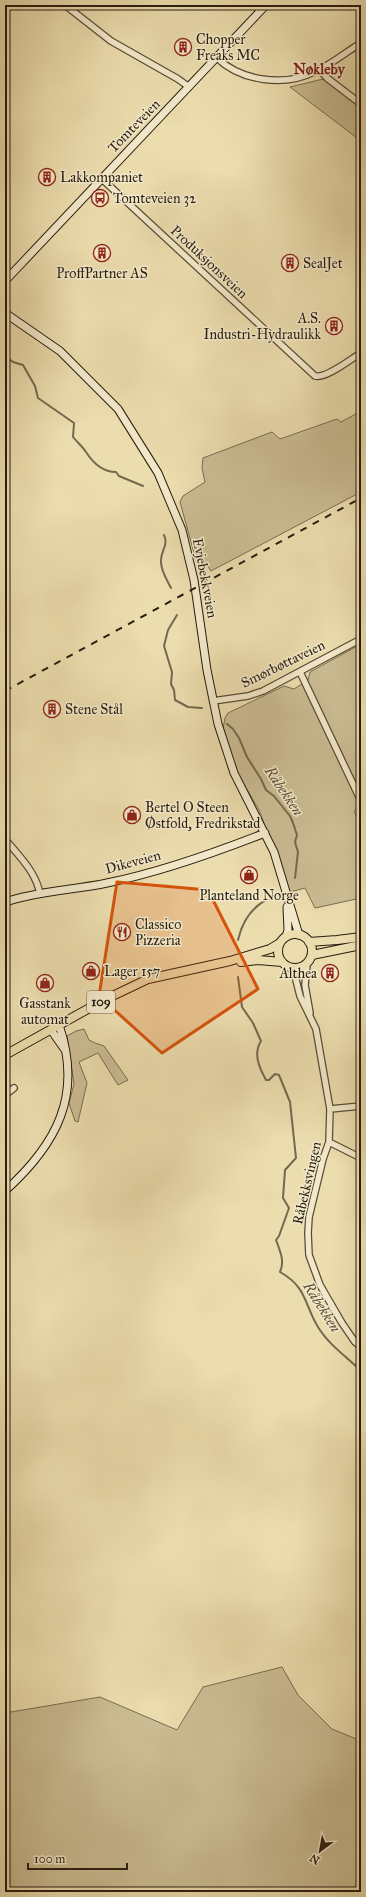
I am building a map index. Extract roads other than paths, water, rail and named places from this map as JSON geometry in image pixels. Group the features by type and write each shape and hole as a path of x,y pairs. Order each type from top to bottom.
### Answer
{"main road":[{"name":"109","path":"5,1059 125,990 148,980 153,980 192,968 230,961 270,949 283,940 299,935"},
{"path":"293,968 300,968 307,964 312,955 312,948 309,942 299,935"},
{"path":"309,942 361,937"},
{"path":"282,962 278,949 283,940"},
{"path":"312,955 361,945"},
{"name":"109","path":"230,961 258,960 282,962 293,968"},
{"name":"109","path":"5,1055 56,1030"}],"street":[{"path":"65,5 112,41 178,79 189,87"},
{"name":"Tomteveien","path":"5,282 266,5"},
{"path":"217,58 232,71 251,77 265,79 295,79 320,70 361,42"},
{"path":"320,70 327,78 361,104"},
{"name":"Produksjonsveien","path":"102,179 315,376 319,377 328,373 361,353"},
{"name":"Evjebekkveien","path":"5,313 60,351 118,409 158,473 182,530 193,573 197,591 207,670 218,724 234,773 274,852 285,884 288,901 299,935"},
{"name":"Smørbøttaveien","path":"213,701 248,696 300,672 361,639"},
{"path":"300,672 361,801"},
{"name":"Dikeveien","path":"5,902 40,894 107,883 158,870 265,833"},
{"path":"5,839 32,872 40,894"},
{"name":"Evjebekkveien","path":"283,940 288,930 288,901"},
{"name":"Råbekksvingen","path":"307,964 305,985 310,1013 320,1042 330,1109 329,1142 323,1159 309,1217 309,1255 320,1285 342,1324 361,1347"},
{"name":"Råbekksvingen","path":"293,968 300,996 310,1013"},
{"path":"5,1191 27,1169 45,1147 62,1114 68,1085 68,1069 65,1050 56,1030"},
{"path":"5,1096 14,1088"},
{"path":"330,1109 361,1106"},
{"path":"329,1142 361,1158"}],"waterway":[{"path":"5,356 13,362 23,365 35,386 38,398 74,423 73,437 98,466 102,469 116,472 119,476 143,486"},
{"path":"164,535 166,542 161,558 161,565 164,575 171,588"},
{"name":"Råbekken","path":"177,615 168,630 164,646 172,672 171,684 174,690 175,700 188,707 202,708"},
{"name":"Råbekken","path":"227,724 233,729 239,738 247,757 266,790 274,796 290,816 297,835 295,842 298,852 295,878"},
{"name":"Råbekken","path":"238,940 246,918 251,912 261,903 276,896"},
{"name":"Råbekken","path":"238,977 242,1007 253,1023 261,1041 257,1051 261,1070 266,1080 269,1080 275,1074 279,1075 290,1102 296,1158 285,1170 283,1198 289,1208 279,1236 276,1240 282,1260 280,1272 289,1278 300,1290 313,1319 322,1333 332,1345 361,1371"}],"railway":[{"path":"5,691 361,498"}],"place":[{"name":"Chopper Freaks MC","path":"183,47"},
{"name":"Lakkompaniet","path":"47,177"},
{"name":"Tomteveien 32","path":"100,198"},
{"name":"ProffPartner AS","path":"102,253"},
{"name":"SealJet","path":"290,263"},
{"name":"A.S. Industri-Hydraulikk","path":"334,326"},
{"name":"Stene Stål","path":"52,709"},
{"name":"Bertel O Steen Østfold, Fredrikstad","path":"132,815"},
{"name":"Planteland Norge","path":"249,875"},
{"name":"Classico Pizzeria","path":"122,932"},
{"name":"Lager 157","path":"91,971"},
{"name":"Althea","path":"330,973"},
{"name":"Gasstank automat","path":"45,983"}],"district":[{"name":"Nøkleby","path":"319,69"}]}
